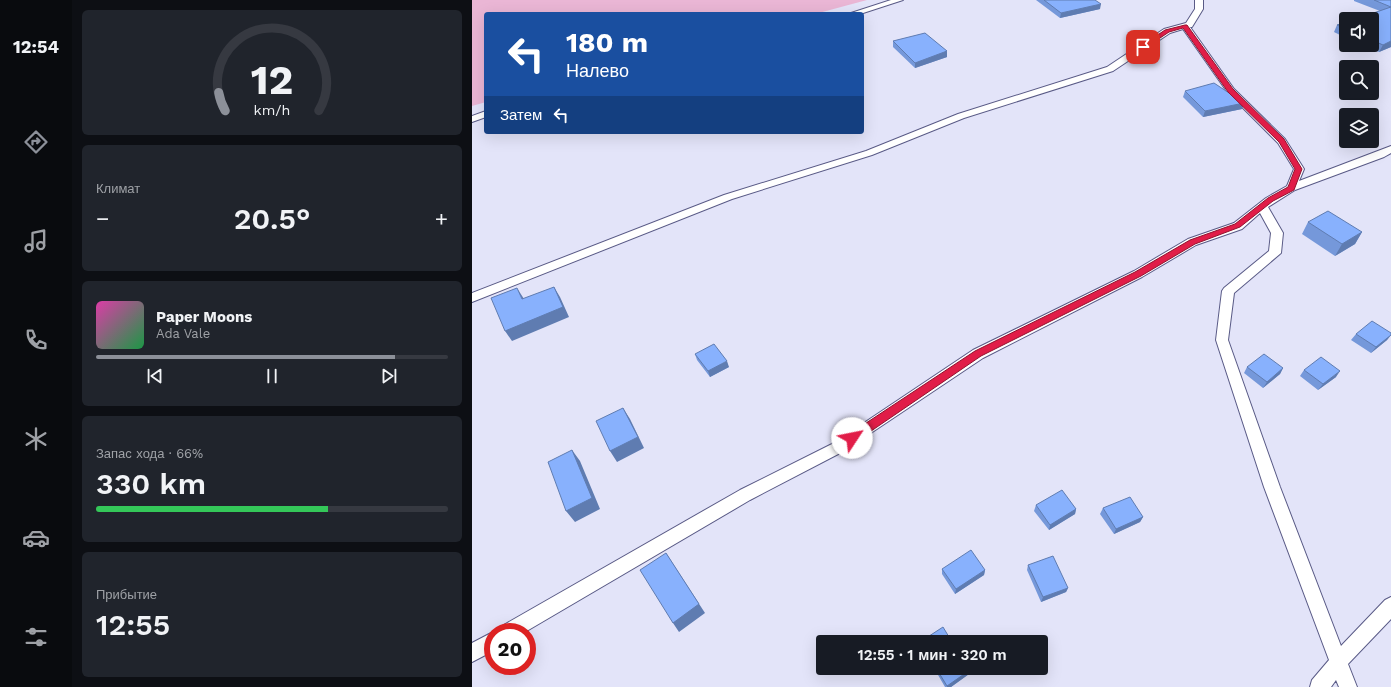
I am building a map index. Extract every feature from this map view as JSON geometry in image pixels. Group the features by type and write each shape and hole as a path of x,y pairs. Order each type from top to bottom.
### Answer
{"lane":[{"path":"859,12 899,0"},
{"path":"472,298 728,197 869,153 961,116 1110,69 1167,31 1189,25 1199,9 1199,0"},
{"path":"1185,26 1231,90 1282,140 1299,169 1292,188"},
{"path":"472,119 484,115"},
{"path":"524,623 745,495 839,447 978,354 1138,274 1192,242 1238,226 1270,200 1292,188 1391,149"},
{"path":"1262,207 1277,233 1275,252 1228,291 1222,340 1272,487 1348,687"},
{"path":"1319,687 1339,661 1391,606"},
{"path":"472,653 484,646"}],"shaded area":[{"path":"472,0 867,0 822,12 484,12 484,103 472,106"}],"building":[{"path":"1044,0 1095,0 1101,4 1061,13"},
{"path":"1374,0 1391,0 1391,7"},
{"path":"1391,7 1391,41 1383,45 1379,43 1379,12 1376,12"},
{"path":"925,33 947,51 915,63 893,41"},
{"path":"1214,83 1244,103 1205,111 1185,91"},
{"path":"1328,211 1362,232 1342,244 1308,222"},
{"path":"554,287 563,307 505,331 491,298 517,288 522,299"},
{"path":"1372,321 1391,333 1391,335 1376,347 1356,334"},
{"path":"714,344 727,361 708,371 695,354"},
{"path":"1264,354 1283,368 1267,382 1247,367"},
{"path":"1321,357 1340,371 1323,384 1304,370"},
{"path":"623,408 638,437 610,451 596,421"},
{"path":"572,450 592,498 566,511 548,462"},
{"path":"1062,490 1076,509 1050,525 1036,505"},
{"path":"1130,497 1143,517 1116,529 1103,508"},
{"path":"971,550 985,570 956,589 942,569"},
{"path":"666,553 699,604 673,623 640,570"},
{"path":"1053,556 1068,588 1043,597 1028,565"},
{"path":"943,627 948,635 931,635"},
{"path":"940,675 963,675 947,686"}],"route":[{"path":"852,438 978,354 1138,274 1192,242 1238,226 1270,200 1292,188 1299,169 1282,140 1231,90 1207,59 1185,26 1167,31 1143,47"}]}
